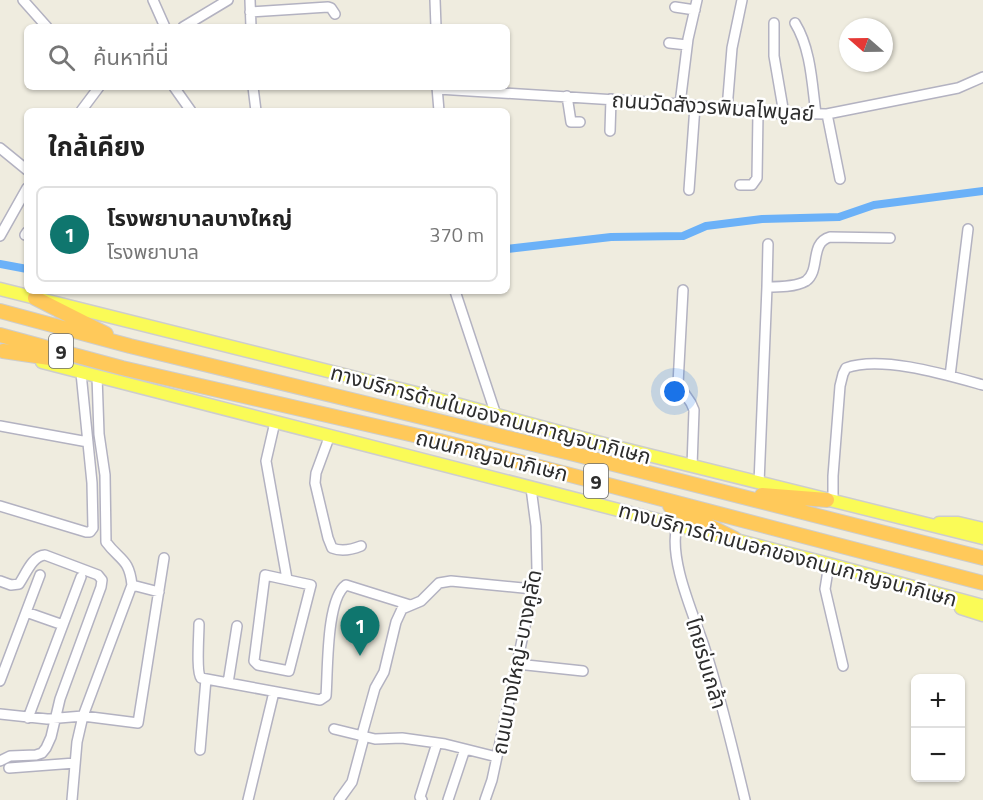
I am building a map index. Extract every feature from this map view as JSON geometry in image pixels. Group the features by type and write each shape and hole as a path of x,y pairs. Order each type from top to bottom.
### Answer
{"highway":[{"path":"35,298 130,346"},
{"name":"ถนนกาญจนาภิเษก","path":"0,311 130,346 983,558"},
{"name":"ถนนกาญจนาภิเษก","path":"0,335 122,368 440,441 983,583"},
{"path":"1,351 122,368"},
{"path":"724,492 830,500"},
{"path":"645,494 735,539"}],"main road":[{"name":"ทางบริการด้านในของถนนกาญจนาภิเษก","path":"0,289 983,538"},
{"name":"ทางบริการด้านนอกของถนนกาญจนาภิเษก","path":"1,351 735,539 983,606"},
{"path":"914,522 958,523 983,530"},
{"path":"914,587 944,602 983,615"}],"street":[{"path":"23,0 45,24"},
{"path":"153,0 164,24"},
{"path":"205,0 207,11"},
{"path":"188,24 228,0"},
{"path":"250,0 251,24"},
{"path":"435,0 436,24"},
{"path":"727,109 732,48 742,0"},
{"path":"675,7 696,5 687,45 680,104"},
{"path":"250,12 328,7 335,14"},
{"path":"774,23 774,56 784,114"},
{"path":"795,23 803,38 807,54 816,114"},
{"path":"669,43 687,45"},
{"name":"ถนนวัดสังวรพิมลไพบูลย์","path":"470,90 680,104 758,113 828,114 958,88 983,77"},
{"path":"83,108 97,90"},
{"path":"176,90 189,108"},
{"path":"253,90 256,108"},
{"path":"437,90 439,108"},
{"path":"567,96 571,122 580,122"},
{"path":"610,131 612,99"},
{"path":"689,190 695,106"},
{"path":"740,185 752,185 757,178 758,113"},
{"path":"828,114 836,168 840,179"},
{"path":"0,148 24,168"},
{"path":"0,236 24,204"},
{"path":"950,376 968,230"},
{"path":"767,287 804,282 808,279 818,245 823,239 830,237 890,238"},
{"path":"759,483 768,244"},
{"path":"683,290 678,384 694,410 692,466"},
{"path":"456,294 496,415"},
{"path":"830,500 840,386 846,368 867,363 887,363 983,385"},
{"path":"0,506 90,532 93,528 81,373"},
{"path":"72,800 75,763 83,716 132,585 127,562 106,542 105,475 99,434 97,376"},
{"path":"275,422 266,461 287,579"},
{"path":"0,426 88,442"},
{"path":"330,435 316,473 315,483 329,543 332,548 339,551 361,546"},
{"name":"ถนนบางใหญ่-บางคูลัด","path":"485,800 492,780 537,570 531,488"},
{"name":"ไทยร่มเกล้า","path":"677,525 674,536 684,591 706,649 745,800"},
{"path":"0,581 11,585 19,584 39,555 45,555 98,575 102,580 60,699 51,737 42,753 10,756 0,761"},
{"path":"0,714 55,719 83,716 138,723 164,558"},
{"path":"829,564 825,589 843,666"},
{"path":"0,681 40,575"},
{"path":"265,575 287,579 311,586 288,671 258,665 254,661 265,575"},
{"path":"28,718 81,577"},
{"path":"339,800 352,782 376,685 384,672 398,614 402,609 421,601 439,583 452,581 533,589"},
{"path":"132,585 159,592"},
{"path":"199,624 198,674 201,678 320,700 326,696 330,621 340,590 346,585 410,605"},
{"path":"26,612 63,625"},
{"path":"228,683 237,626"},
{"path":"517,664 582,671"},
{"path":"200,750 206,679"},
{"path":"248,800 274,692"},
{"path":"334,729 375,739 402,738 438,743 497,757"},
{"path":"422,800 420,797 438,743"},
{"path":"448,800 465,749"},
{"path":"9,768 75,763"}],"waterway":[{"path":"510,249 611,237 683,236 706,226 762,219 839,217 874,205 983,191"},
{"path":"0,264 24,268"}],"place":[{"name":"โรงพยาบาลบางใหญ่","path":"360,656"}]}
